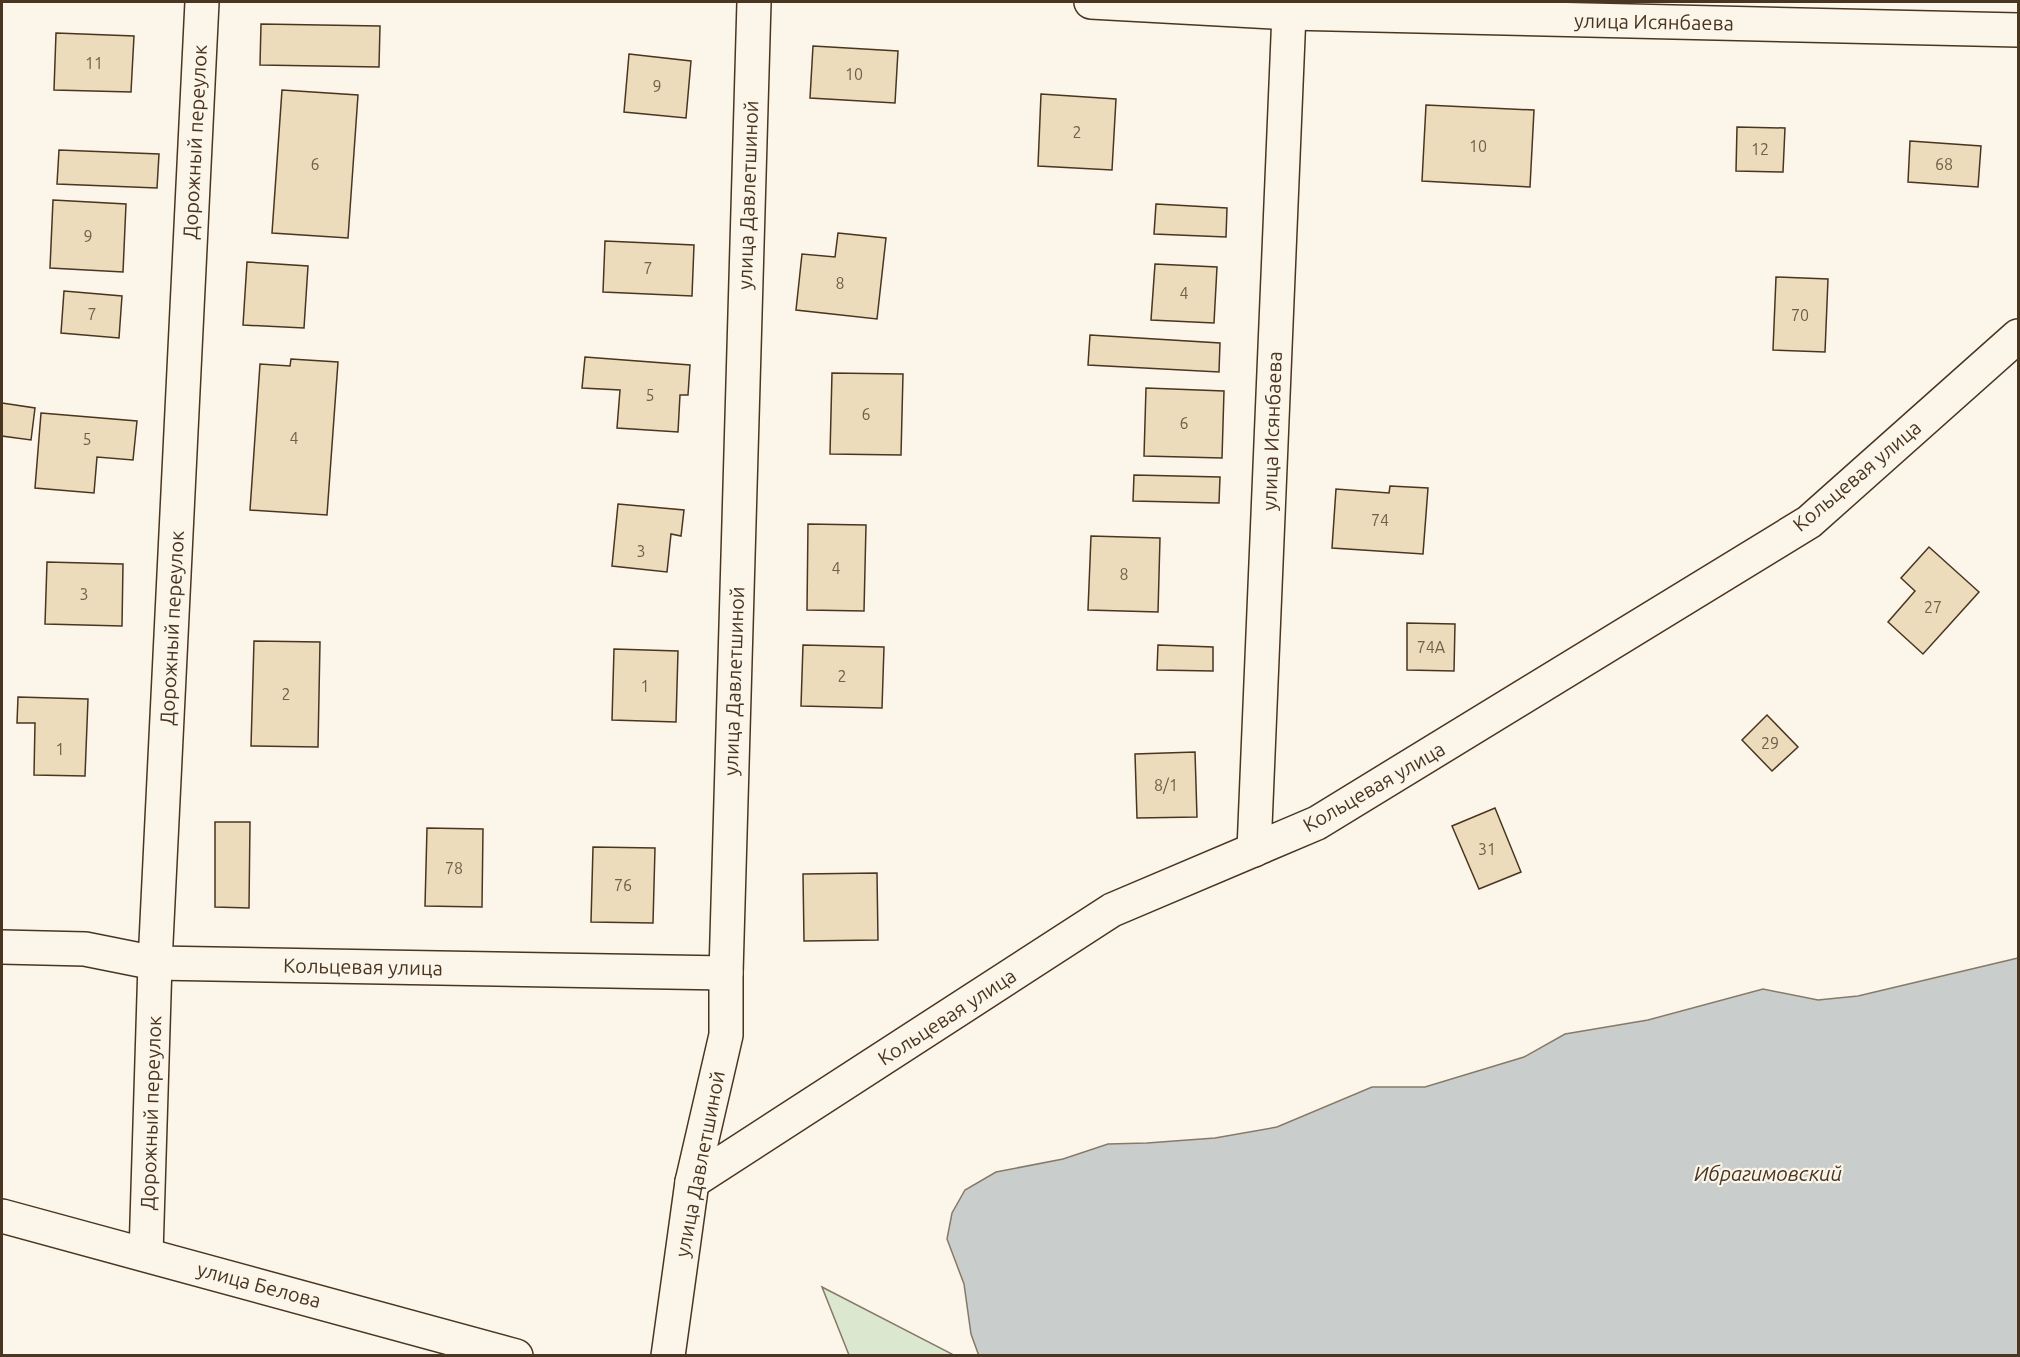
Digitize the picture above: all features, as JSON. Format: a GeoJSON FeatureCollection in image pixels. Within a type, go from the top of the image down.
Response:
{"type":"FeatureCollection","features":[{"type":"Feature","properties":{"kind":"street","name":"Дорожный переулок"},"geometry":{"type":"LineString","coordinates":[[146,1254],[156,963],[202,2]]}},
{"type":"Feature","properties":{"kind":"street","name":"улица Давлетшиной"},"geometry":{"type":"LineString","coordinates":[[668,1356],[692,1182],[726,1035],[754,2]]}},
{"type":"Feature","properties":{"kind":"street","name":"улица Исянбаева"},"geometry":{"type":"LineString","coordinates":[[1091,2],[1289,13],[2019,30]]}},
{"type":"Feature","properties":{"kind":"street","name":"улица Исянбаева"},"geometry":{"type":"LineString","coordinates":[[1254,850],[1289,13]]}},
{"type":"Feature","properties":{"kind":"street","name":"Кольцевая улица"},"geometry":{"type":"LineString","coordinates":[[692,1182],[1112,910],[1317,823],[1809,522],[2019,336]]}},
{"type":"Feature","properties":{"kind":"street","name":"Кольцевая улица"},"geometry":{"type":"LineString","coordinates":[[2,948],[86,949],[156,963],[726,973]]}},
{"type":"Feature","properties":{"kind":"street","name":"улица Белова"},"geometry":{"type":"LineString","coordinates":[[2,1216],[516,1356]]}},
{"type":"Feature","properties":{"kind":"green space"},"geometry":{"type":"Polygon","coordinates":[[[822,1287],[952,1354],[953,1355],[849,1355],[822,1287]]]}},
{"type":"Feature","properties":{"kind":"water","name":"Ибрагимовский"},"geometry":{"type":"Polygon","coordinates":[[[2018,958],[2018,1355],[979,1356],[971,1334],[964,1284],[947,1239],[952,1213],[965,1190],[996,1172],[1063,1159],[1108,1144],[1215,1138],[1277,1127],[1372,1087],[1425,1087],[1524,1057],[1565,1034],[1648,1020],[1763,989],[1818,1000],[1858,996],[2018,958]]]}},
{"type":"Feature","properties":{"kind":"building"},"geometry":{"type":"Polygon","coordinates":[[[261,24],[380,26],[379,67],[260,65],[261,24]]]}},
{"type":"Feature","properties":{"kind":"building"},"geometry":{"type":"Polygon","coordinates":[[[56,33],[134,36],[131,92],[54,90],[56,33]]]}},
{"type":"Feature","properties":{"kind":"building"},"geometry":{"type":"Polygon","coordinates":[[[813,46],[898,51],[895,103],[810,98],[813,46]]]}},
{"type":"Feature","properties":{"kind":"building"},"geometry":{"type":"Polygon","coordinates":[[[629,54],[691,61],[686,118],[624,112],[629,54]]]}},
{"type":"Feature","properties":{"kind":"building"},"geometry":{"type":"Polygon","coordinates":[[[282,90],[358,95],[348,238],[272,233],[282,90]]]}},
{"type":"Feature","properties":{"kind":"building"},"geometry":{"type":"Polygon","coordinates":[[[1041,94],[1116,99],[1112,170],[1038,166],[1041,94]]]}},
{"type":"Feature","properties":{"kind":"building"},"geometry":{"type":"Polygon","coordinates":[[[1426,105],[1534,110],[1530,187],[1422,181],[1426,105]]]}},
{"type":"Feature","properties":{"kind":"building"},"geometry":{"type":"Polygon","coordinates":[[[1737,127],[1785,128],[1783,172],[1736,171],[1737,127]]]}},
{"type":"Feature","properties":{"kind":"building"},"geometry":{"type":"Polygon","coordinates":[[[1910,141],[1981,146],[1978,187],[1908,182],[1910,141]]]}},
{"type":"Feature","properties":{"kind":"building"},"geometry":{"type":"Polygon","coordinates":[[[59,150],[159,154],[157,188],[57,184],[59,150]]]}},
{"type":"Feature","properties":{"kind":"building"},"geometry":{"type":"Polygon","coordinates":[[[53,200],[126,204],[123,272],[50,268],[53,200]]]}},
{"type":"Feature","properties":{"kind":"building"},"geometry":{"type":"Polygon","coordinates":[[[1156,204],[1227,208],[1226,237],[1154,234],[1156,204]]]}},
{"type":"Feature","properties":{"kind":"building"},"geometry":{"type":"Polygon","coordinates":[[[838,233],[886,238],[877,319],[796,310],[802,254],[835,257],[838,233]]]}},
{"type":"Feature","properties":{"kind":"building"},"geometry":{"type":"Polygon","coordinates":[[[605,241],[694,245],[692,296],[603,292],[605,241]]]}},
{"type":"Feature","properties":{"kind":"building"},"geometry":{"type":"Polygon","coordinates":[[[247,262],[308,266],[304,328],[243,325],[247,262]]]}},
{"type":"Feature","properties":{"kind":"building"},"geometry":{"type":"Polygon","coordinates":[[[1155,264],[1217,267],[1214,323],[1151,320],[1155,264]]]}},
{"type":"Feature","properties":{"kind":"building"},"geometry":{"type":"Polygon","coordinates":[[[1776,277],[1828,279],[1825,352],[1773,350],[1776,277]]]}},
{"type":"Feature","properties":{"kind":"building"},"geometry":{"type":"Polygon","coordinates":[[[64,291],[122,296],[119,338],[61,333],[64,291]]]}},
{"type":"Feature","properties":{"kind":"building"},"geometry":{"type":"Polygon","coordinates":[[[1090,335],[1220,343],[1219,372],[1088,365],[1090,335]]]}},
{"type":"Feature","properties":{"kind":"building"},"geometry":{"type":"Polygon","coordinates":[[[585,357],[690,365],[688,395],[680,395],[678,432],[617,428],[620,390],[582,388],[585,357]]]}},
{"type":"Feature","properties":{"kind":"building"},"geometry":{"type":"Polygon","coordinates":[[[291,359],[338,362],[327,515],[250,510],[260,364],[290,366],[291,359]]]}},
{"type":"Feature","properties":{"kind":"building"},"geometry":{"type":"Polygon","coordinates":[[[832,373],[903,374],[901,455],[830,454],[832,373]]]}},
{"type":"Feature","properties":{"kind":"building"},"geometry":{"type":"Polygon","coordinates":[[[1146,388],[1224,391],[1222,458],[1144,456],[1146,388]]]}},
{"type":"Feature","properties":{"kind":"building"},"geometry":{"type":"Polygon","coordinates":[[[2,403],[35,408],[31,440],[2,436],[2,403]]]}},
{"type":"Feature","properties":{"kind":"building"},"geometry":{"type":"Polygon","coordinates":[[[41,413],[137,421],[133,460],[97,457],[94,493],[35,488],[41,413]]]}},
{"type":"Feature","properties":{"kind":"building"},"geometry":{"type":"Polygon","coordinates":[[[1134,475],[1220,477],[1219,503],[1133,501],[1134,475]]]}},
{"type":"Feature","properties":{"kind":"building"},"geometry":{"type":"Polygon","coordinates":[[[1390,486],[1428,488],[1423,554],[1332,548],[1336,489],[1389,493],[1390,486]]]}},
{"type":"Feature","properties":{"kind":"building"},"geometry":{"type":"Polygon","coordinates":[[[618,504],[684,510],[681,536],[671,534],[667,572],[612,566],[618,504]]]}},
{"type":"Feature","properties":{"kind":"building"},"geometry":{"type":"Polygon","coordinates":[[[808,524],[866,525],[864,611],[807,610],[808,524]]]}},
{"type":"Feature","properties":{"kind":"building"},"geometry":{"type":"Polygon","coordinates":[[[1091,536],[1160,538],[1158,612],[1088,610],[1091,536]]]}},
{"type":"Feature","properties":{"kind":"building"},"geometry":{"type":"Polygon","coordinates":[[[1929,547],[1979,592],[1923,654],[1888,622],[1915,591],[1901,578],[1929,547]]]}},
{"type":"Feature","properties":{"kind":"building"},"geometry":{"type":"Polygon","coordinates":[[[47,562],[123,564],[122,626],[45,624],[47,562]]]}},
{"type":"Feature","properties":{"kind":"building"},"geometry":{"type":"Polygon","coordinates":[[[1407,623],[1455,624],[1454,671],[1407,670],[1407,623]]]}},
{"type":"Feature","properties":{"kind":"building"},"geometry":{"type":"Polygon","coordinates":[[[254,641],[320,642],[318,747],[251,746],[254,641]]]}},
{"type":"Feature","properties":{"kind":"building"},"geometry":{"type":"Polygon","coordinates":[[[803,645],[884,647],[882,708],[801,706],[803,645]]]}},
{"type":"Feature","properties":{"kind":"building"},"geometry":{"type":"Polygon","coordinates":[[[1158,645],[1213,647],[1213,671],[1157,670],[1158,645]]]}},
{"type":"Feature","properties":{"kind":"building"},"geometry":{"type":"Polygon","coordinates":[[[614,649],[678,651],[676,722],[612,720],[614,649]]]}},
{"type":"Feature","properties":{"kind":"building"},"geometry":{"type":"Polygon","coordinates":[[[18,697],[88,699],[85,776],[34,775],[35,723],[17,723],[18,697]]]}},
{"type":"Feature","properties":{"kind":"building"},"geometry":{"type":"Polygon","coordinates":[[[1767,715],[1798,747],[1772,771],[1742,740],[1767,715]]]}},
{"type":"Feature","properties":{"kind":"building"},"geometry":{"type":"Polygon","coordinates":[[[1195,752],[1197,817],[1137,818],[1135,754],[1195,752]]]}},
{"type":"Feature","properties":{"kind":"building"},"geometry":{"type":"Polygon","coordinates":[[[1495,808],[1521,872],[1479,889],[1452,826],[1495,808]]]}},
{"type":"Feature","properties":{"kind":"building"},"geometry":{"type":"Polygon","coordinates":[[[215,822],[250,822],[249,908],[215,907],[215,822]]]}},
{"type":"Feature","properties":{"kind":"building"},"geometry":{"type":"Polygon","coordinates":[[[427,828],[483,829],[482,907],[425,906],[427,828]]]}},
{"type":"Feature","properties":{"kind":"building"},"geometry":{"type":"Polygon","coordinates":[[[593,847],[655,848],[653,923],[591,922],[593,847]]]}},
{"type":"Feature","properties":{"kind":"building"},"geometry":{"type":"Polygon","coordinates":[[[877,873],[878,940],[804,941],[803,874],[877,873]]]}}]}
